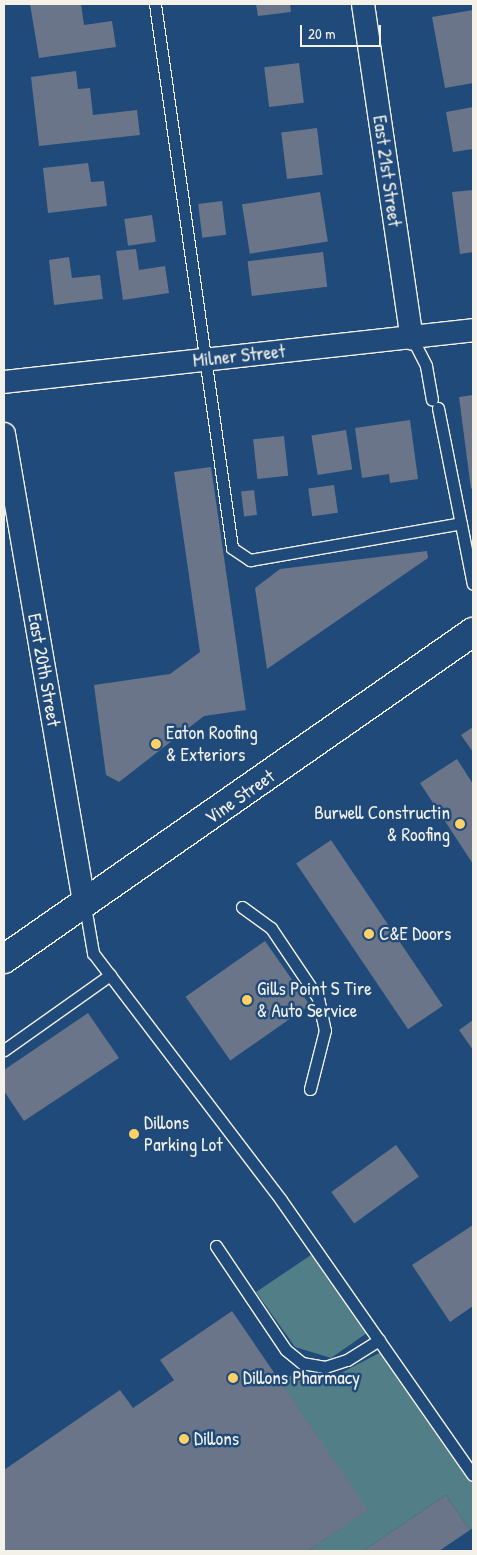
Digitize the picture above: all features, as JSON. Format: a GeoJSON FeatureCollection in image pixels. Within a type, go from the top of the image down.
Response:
{"type":"FeatureCollection","features":[{"type":"Feature","properties":{"kind":"main road","name":"Vine Street"},"geometry":{"type":"LineString","coordinates":[[4,959],[85,906],[473,632]]}},
{"type":"Feature","properties":{"kind":"street","name":"East 21st Street"},"geometry":{"type":"LineString","coordinates":[[363,4],[412,338]]}},
{"type":"Feature","properties":{"kind":"street","name":"Milner Street"},"geometry":{"type":"LineString","coordinates":[[4,382],[473,330]]}},
{"type":"Feature","properties":{"kind":"street","name":"East 20th Street"},"geometry":{"type":"LineString","coordinates":[[4,434],[85,906]]}},
{"type":"Feature","properties":{"kind":"lane"},"geometry":{"type":"LineString","coordinates":[[155,4],[232,548],[250,560],[461,523]]}},
{"type":"Feature","properties":{"kind":"lane"},"geometry":{"type":"LineString","coordinates":[[412,338],[426,366],[473,584]]}},
{"type":"Feature","properties":{"kind":"lane"},"geometry":{"type":"LineString","coordinates":[[85,906],[93,953],[281,1200],[473,1476]]}},
{"type":"Feature","properties":{"kind":"lane"},"geometry":{"type":"LineString","coordinates":[[242,907],[271,928],[318,998],[325,1030],[310,1089]]}},
{"type":"Feature","properties":{"kind":"lane"},"geometry":{"type":"LineString","coordinates":[[4,1050],[110,975]]}},
{"type":"Feature","properties":{"kind":"lane"},"geometry":{"type":"LineString","coordinates":[[216,1246],[286,1350],[302,1363],[325,1367],[347,1360],[378,1340]]}},
{"type":"Feature","properties":{"kind":"green space"},"geometry":{"type":"Polygon","coordinates":[[[311,1255],[367,1333],[331,1358],[295,1347],[256,1292],[311,1255]]]}},
{"type":"Feature","properties":{"kind":"green space"},"geometry":{"type":"Polygon","coordinates":[[[385,1350],[473,1475],[473,1528],[470,1530],[446,1495],[363,1551],[308,1551],[367,1510],[276,1376],[335,1376],[385,1350]]]}},
{"type":"Feature","properties":{"kind":"building"},"geometry":{"type":"Polygon","coordinates":[[[30,4],[81,4],[84,25],[112,21],[116,47],[39,58],[30,4]]]}},
{"type":"Feature","properties":{"kind":"building"},"geometry":{"type":"Polygon","coordinates":[[[256,4],[290,4],[291,12],[258,16],[256,4]]]}},
{"type":"Feature","properties":{"kind":"building"},"geometry":{"type":"Polygon","coordinates":[[[473,10],[473,83],[445,88],[432,17],[473,10]]]}},
{"type":"Feature","properties":{"kind":"building"},"geometry":{"type":"Polygon","coordinates":[[[299,63],[304,103],[269,107],[264,67],[299,63]]]}},
{"type":"Feature","properties":{"kind":"building"},"geometry":{"type":"Polygon","coordinates":[[[76,71],[78,89],[90,88],[93,115],[137,110],[140,135],[39,146],[31,77],[76,71]]]}},
{"type":"Feature","properties":{"kind":"building"},"geometry":{"type":"Polygon","coordinates":[[[473,107],[473,149],[453,152],[446,112],[473,107]]]}},
{"type":"Feature","properties":{"kind":"building"},"geometry":{"type":"Polygon","coordinates":[[[317,128],[323,175],[287,179],[281,132],[317,128]]]}},
{"type":"Feature","properties":{"kind":"building"},"geometry":{"type":"Polygon","coordinates":[[[88,163],[91,182],[104,181],[107,206],[48,213],[43,168],[88,163]]]}},
{"type":"Feature","properties":{"kind":"building"},"geometry":{"type":"Polygon","coordinates":[[[473,190],[473,252],[460,254],[452,192],[473,190]]]}},
{"type":"Feature","properties":{"kind":"building"},"geometry":{"type":"Polygon","coordinates":[[[320,192],[328,241],[250,254],[242,204],[320,192]]]}},
{"type":"Feature","properties":{"kind":"building"},"geometry":{"type":"Polygon","coordinates":[[[222,201],[226,235],[202,238],[198,204],[222,201]]]}},
{"type":"Feature","properties":{"kind":"building"},"geometry":{"type":"Polygon","coordinates":[[[152,215],[156,242],[128,246],[124,219],[152,215]]]}},
{"type":"Feature","properties":{"kind":"building"},"geometry":{"type":"Polygon","coordinates":[[[136,249],[139,270],[165,266],[169,293],[123,300],[116,251],[136,249]]]}},
{"type":"Feature","properties":{"kind":"building"},"geometry":{"type":"Polygon","coordinates":[[[323,252],[327,287],[252,296],[248,261],[323,252]]]}},
{"type":"Feature","properties":{"kind":"building"},"geometry":{"type":"Polygon","coordinates":[[[69,257],[72,278],[100,275],[103,299],[54,305],[49,260],[69,257]]]}},
{"type":"Feature","properties":{"kind":"building"},"geometry":{"type":"Polygon","coordinates":[[[473,395],[473,488],[471,489],[459,397],[473,395]]]}},
{"type":"Feature","properties":{"kind":"building"},"geometry":{"type":"Polygon","coordinates":[[[410,420],[418,479],[390,483],[389,474],[362,478],[355,428],[410,420]]]}},
{"type":"Feature","properties":{"kind":"building"},"geometry":{"type":"Polygon","coordinates":[[[346,430],[352,470],[318,475],[311,435],[346,430]]]}},
{"type":"Feature","properties":{"kind":"building"},"geometry":{"type":"Polygon","coordinates":[[[284,436],[288,476],[257,479],[253,439],[284,436]]]}},
{"type":"Feature","properties":{"kind":"building"},"geometry":{"type":"Polygon","coordinates":[[[211,467],[246,710],[204,716],[119,782],[106,775],[94,685],[170,674],[200,652],[174,472],[211,467]]]}},
{"type":"Feature","properties":{"kind":"building"},"geometry":{"type":"Polygon","coordinates":[[[334,485],[338,513],[312,516],[308,489],[334,485]]]}},
{"type":"Feature","properties":{"kind":"building"},"geometry":{"type":"Polygon","coordinates":[[[254,490],[257,515],[244,516],[241,492],[254,490]]]}},
{"type":"Feature","properties":{"kind":"building"},"geometry":{"type":"Polygon","coordinates":[[[427,551],[428,558],[267,669],[255,588],[280,569],[427,551]]]}},
{"type":"Feature","properties":{"kind":"building"},"geometry":{"type":"Polygon","coordinates":[[[473,727],[473,752],[461,735],[473,727]]]}},
{"type":"Feature","properties":{"kind":"building","name":"Burwell Constructin & Roofing"},"geometry":{"type":"Polygon","coordinates":[[[457,759],[473,784],[473,864],[420,783],[457,759]]]}},
{"type":"Feature","properties":{"kind":"building","name":"C&E Doors"},"geometry":{"type":"Polygon","coordinates":[[[331,840],[443,1006],[408,1029],[296,863],[331,840]]]}},
{"type":"Feature","properties":{"kind":"building","name":"Gills Point S Tire & Auto Service"},"geometry":{"type":"Polygon","coordinates":[[[265,941],[310,1005],[230,1061],[186,997],[265,941]]]}},
{"type":"Feature","properties":{"kind":"building"},"geometry":{"type":"Polygon","coordinates":[[[88,1013],[119,1058],[24,1121],[4,1091],[4,1070],[88,1013]]]}},
{"type":"Feature","properties":{"kind":"building"},"geometry":{"type":"Polygon","coordinates":[[[473,1020],[473,1050],[459,1030],[473,1020]]]}},
{"type":"Feature","properties":{"kind":"building"},"geometry":{"type":"Polygon","coordinates":[[[396,1145],[419,1177],[354,1224],[331,1192],[396,1145]]]}},
{"type":"Feature","properties":{"kind":"building"},"geometry":{"type":"Polygon","coordinates":[[[473,1225],[473,1306],[450,1322],[412,1265],[473,1225]]]}},
{"type":"Feature","properties":{"kind":"building","name":"Dillons"},"geometry":{"type":"Polygon","coordinates":[[[232,1311],[368,1510],[308,1551],[4,1551],[4,1470],[120,1390],[133,1408],[174,1380],[160,1360],[232,1311]]]}},
{"type":"Feature","properties":{"kind":"building"},"geometry":{"type":"Polygon","coordinates":[[[446,1495],[470,1530],[439,1551],[363,1551],[446,1495]]]}},
{"type":"Feature","properties":{"kind":"place","name":"Eaton Roofing & Exteriors"},"geometry":{"type":"Point","coordinates":[156,744]}},
{"type":"Feature","properties":{"kind":"place","name":"Burwell Constructin & Roofing"},"geometry":{"type":"Point","coordinates":[460,824]}},
{"type":"Feature","properties":{"kind":"place","name":"C&E Doors"},"geometry":{"type":"Point","coordinates":[369,934]}},
{"type":"Feature","properties":{"kind":"place","name":"Gills Point S Tire & Auto Service"},"geometry":{"type":"Point","coordinates":[247,1000]}},
{"type":"Feature","properties":{"kind":"place","name":"Dillons Parking Lot"},"geometry":{"type":"Point","coordinates":[134,1134]}},
{"type":"Feature","properties":{"kind":"place","name":"Dillons Pharmacy"},"geometry":{"type":"Point","coordinates":[233,1378]}},
{"type":"Feature","properties":{"kind":"place","name":"Dillons"},"geometry":{"type":"Point","coordinates":[184,1439]}}]}
